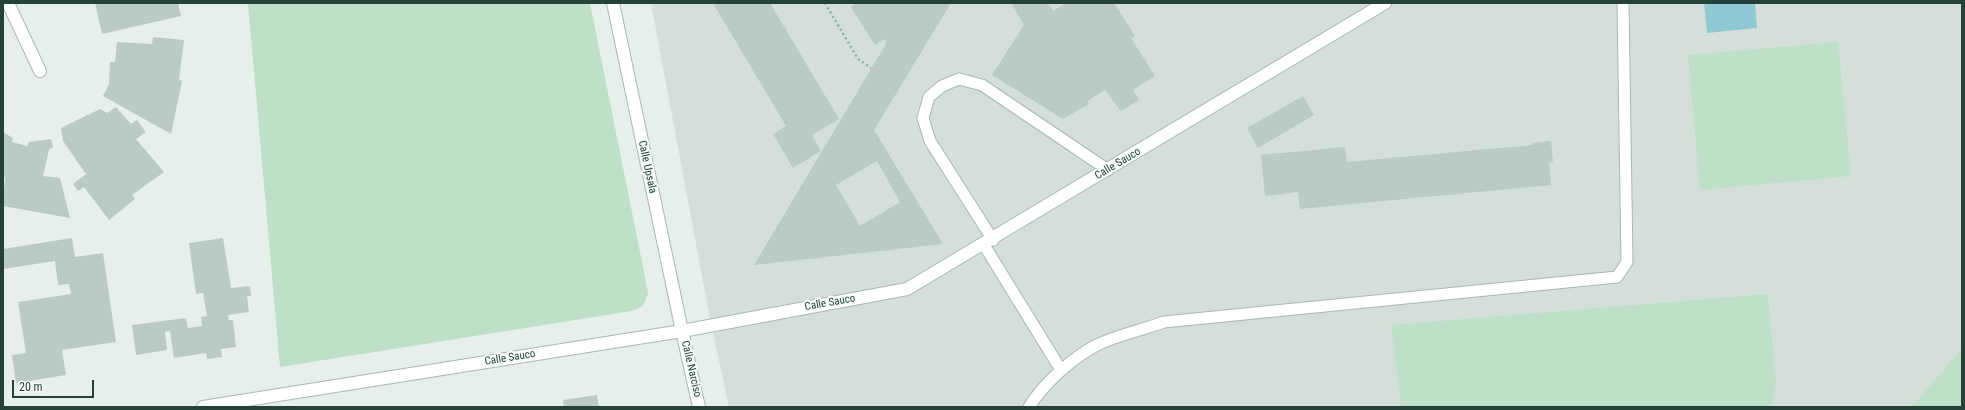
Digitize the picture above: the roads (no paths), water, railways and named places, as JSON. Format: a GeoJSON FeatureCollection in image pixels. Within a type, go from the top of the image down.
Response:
{"type":"FeatureCollection","features":[{"type":"Feature","properties":{"kind":"street"},"geometry":{"type":"LineString","coordinates":[[8,3],[40,71]]}},
{"type":"Feature","properties":{"kind":"street","name":"Calle Upsala"},"geometry":{"type":"LineString","coordinates":[[613,3],[682,331]]}},
{"type":"Feature","properties":{"kind":"street","name":"Calle Sauco"},"geometry":{"type":"LineString","coordinates":[[203,407],[272,402],[682,331],[907,289],[988,242],[1384,3]]}},
{"type":"Feature","properties":{"kind":"street","name":"Calle Narciso"},"geometry":{"type":"LineString","coordinates":[[682,331],[700,407]]}},
{"type":"Feature","properties":{"kind":"lane"},"geometry":{"type":"LineString","coordinates":[[1029,407],[1038,393],[1061,370],[1097,345],[1164,322],[1617,277],[1627,262],[1623,3]]}},
{"type":"Feature","properties":{"kind":"lane"},"geometry":{"type":"LineString","coordinates":[[1061,370],[930,141],[923,118],[929,97],[942,86],[959,80],[982,85],[1108,170]]}},
{"type":"Feature","properties":{"kind":"water"},"geometry":{"type":"Polygon","coordinates":[[[1704,3],[1755,3],[1757,28],[1707,33],[1704,3]]]}}]}
